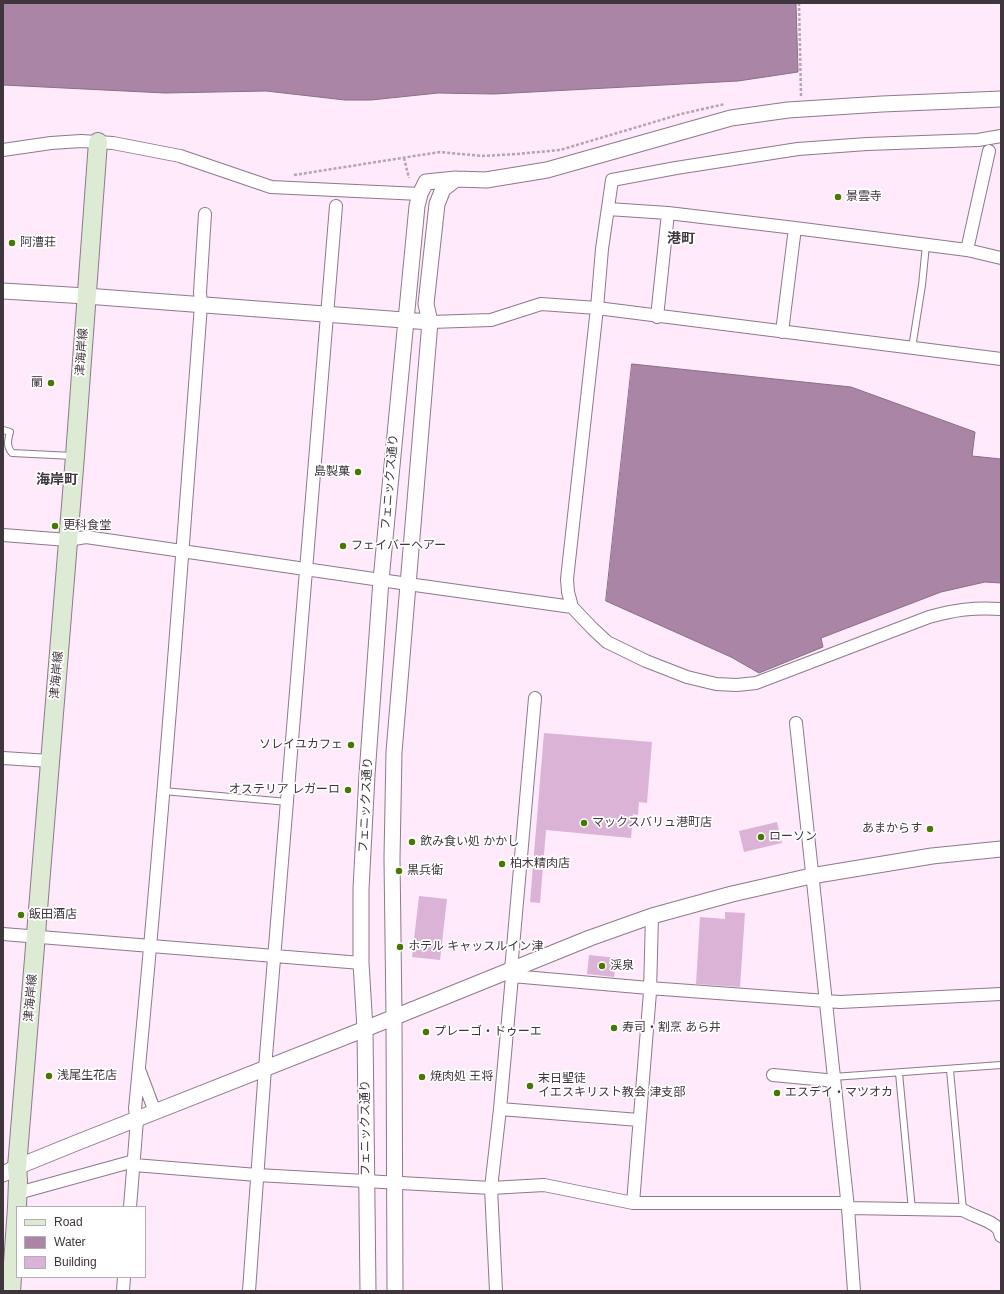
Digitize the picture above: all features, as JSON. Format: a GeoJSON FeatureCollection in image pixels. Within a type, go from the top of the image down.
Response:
{"type":"FeatureCollection","features":[{"type":"Feature","properties":{"kind":"main road","name":"津海岸線"},"geometry":{"type":"LineString","coordinates":[[17,1203],[10,1170],[36,936],[75,456],[98,142]]}},
{"type":"Feature","properties":{"kind":"main road","name":"津海岸線"},"geometry":{"type":"LineString","coordinates":[[11,1291],[16,1218]]}},
{"type":"Feature","properties":{"kind":"street"},"geometry":{"type":"LineString","coordinates":[[3,150],[51,143],[82,141],[113,143],[180,156],[271,187],[420,194],[426,182],[456,179],[486,180],[547,170],[731,118],[788,110],[1001,99]]}},
{"type":"Feature","properties":{"kind":"street"},"geometry":{"type":"LineString","coordinates":[[1001,136],[978,140],[867,144],[798,149],[676,168],[612,180],[602,249],[597,308],[567,579],[568,592],[572,607],[592,629],[608,642],[646,661],[687,678],[716,684],[736,685],[756,682],[940,614],[966,608],[1001,610]]}},
{"type":"Feature","properties":{"kind":"street"},"geometry":{"type":"LineString","coordinates":[[967,250],[989,151]]}},
{"type":"Feature","properties":{"kind":"street"},"geometry":{"type":"LineString","coordinates":[[395,1291],[392,858],[394,752],[430,322],[426,304],[437,204],[443,189],[456,179]]}},
{"type":"Feature","properties":{"kind":"street","name":"フェニックス通り"},"geometry":{"type":"LineString","coordinates":[[368,1291],[365,1029],[361,963],[361,888],[380,580],[417,206],[420,194]]}},
{"type":"Feature","properties":{"kind":"street"},"geometry":{"type":"LineString","coordinates":[[249,1291],[265,1068],[336,206]]}},
{"type":"Feature","properties":{"kind":"street"},"geometry":{"type":"LineString","coordinates":[[608,208],[668,213],[795,228],[967,250],[1001,258]]}},
{"type":"Feature","properties":{"kind":"street"},"geometry":{"type":"LineString","coordinates":[[657,317],[668,213]]}},
{"type":"Feature","properties":{"kind":"street"},"geometry":{"type":"LineString","coordinates":[[130,1206],[134,1163],[136,1120],[135,1108],[183,552],[201,305],[200,292],[205,214]]}},
{"type":"Feature","properties":{"kind":"street"},"geometry":{"type":"LineString","coordinates":[[782,332],[795,228]]}},
{"type":"Feature","properties":{"kind":"street"},"geometry":{"type":"LineString","coordinates":[[3,291],[430,322],[491,320],[540,304],[597,308],[657,317],[1001,360]]}},
{"type":"Feature","properties":{"kind":"street"},"geometry":{"type":"LineString","coordinates":[[3,535],[68,540],[86,537],[572,607]]}},
{"type":"Feature","properties":{"kind":"street"},"geometry":{"type":"LineString","coordinates":[[496,1291],[491,1188],[500,1108],[535,698]]}},
{"type":"Feature","properties":{"kind":"street"},"geometry":{"type":"LineString","coordinates":[[796,723],[847,1206],[854,1291]]}},
{"type":"Feature","properties":{"kind":"street"},"geometry":{"type":"LineString","coordinates":[[3,758],[50,761]]}},
{"type":"Feature","properties":{"kind":"street"},"geometry":{"type":"LineString","coordinates":[[10,1170],[394,1017],[511,973],[590,938],[652,916],[732,894],[811,876],[932,856],[1001,849]]}},
{"type":"Feature","properties":{"kind":"street"},"geometry":{"type":"LineString","coordinates":[[633,1203],[649,999],[652,916]]}},
{"type":"Feature","properties":{"kind":"street"},"geometry":{"type":"LineString","coordinates":[[3,934],[361,963]]}},
{"type":"Feature","properties":{"kind":"street"},"geometry":{"type":"LineString","coordinates":[[511,973],[649,988],[840,1002],[1001,994]]}},
{"type":"Feature","properties":{"kind":"street"},"geometry":{"type":"LineString","coordinates":[[139,1069],[155,1112]]}},
{"type":"Feature","properties":{"kind":"street"},"geometry":{"type":"LineString","coordinates":[[773,1075],[834,1080]]}},
{"type":"Feature","properties":{"kind":"street"},"geometry":{"type":"LineString","coordinates":[[500,1108],[639,1120]]}},
{"type":"Feature","properties":{"kind":"street"},"geometry":{"type":"LineString","coordinates":[[17,1203],[134,1163],[257,1175],[491,1188],[544,1185],[633,1203],[847,1206],[912,1210],[963,1210],[971,1215],[986,1220],[999,1230],[1001,1236]]}},
{"type":"Feature","properties":{"kind":"street"},"geometry":{"type":"LineString","coordinates":[[123,1291],[124,1278]]}},
{"type":"Feature","properties":{"kind":"lane"},"geometry":{"type":"LineString","coordinates":[[912,348],[922,285],[926,245]]}},
{"type":"Feature","properties":{"kind":"lane"},"geometry":{"type":"LineString","coordinates":[[3,430],[10,432],[7,444],[9,450],[12,452],[75,456]]}},
{"type":"Feature","properties":{"kind":"lane"},"geometry":{"type":"LineString","coordinates":[[163,791],[288,802]]}},
{"type":"Feature","properties":{"kind":"lane"},"geometry":{"type":"LineString","coordinates":[[834,1080],[898,1073],[1001,1066]]}},
{"type":"Feature","properties":{"kind":"lane"},"geometry":{"type":"LineString","coordinates":[[950,1070],[963,1210]]}},
{"type":"Feature","properties":{"kind":"lane"},"geometry":{"type":"LineString","coordinates":[[898,1073],[912,1210]]}},
{"type":"Feature","properties":{"kind":"path"},"geometry":{"type":"LineString","coordinates":[[799,3],[801,97]]}},
{"type":"Feature","properties":{"kind":"path"},"geometry":{"type":"LineString","coordinates":[[289,176],[440,152],[482,156],[560,150],[680,114],[728,104]]}},
{"type":"Feature","properties":{"kind":"path"},"geometry":{"type":"LineString","coordinates":[[404,158],[409,178]]}},
{"type":"Feature","properties":{"kind":"water"},"geometry":{"type":"Polygon","coordinates":[[[3,3],[796,3],[798,72],[738,81],[494,94],[438,93],[371,100],[345,100],[266,91],[165,93],[3,85],[3,3]]]}},
{"type":"Feature","properties":{"kind":"water"},"geometry":{"type":"Polygon","coordinates":[[[632,364],[851,387],[975,432],[972,456],[1001,459],[1001,583],[985,582],[941,592],[821,638],[823,647],[759,673],[731,657],[606,601],[632,364]]]}},
{"type":"Feature","properties":{"kind":"building","name":"マックスバリュ港町店"},"geometry":{"type":"Polygon","coordinates":[[[544,733],[652,742],[647,803],[639,802],[638,815],[633,814],[631,838],[546,830],[540,903],[530,902],[544,733]]]}},
{"type":"Feature","properties":{"kind":"building","name":"ローソン"},"geometry":{"type":"Polygon","coordinates":[[[777,822],[782,843],[744,852],[739,831],[777,822]]]}},
{"type":"Feature","properties":{"kind":"building"},"geometry":{"type":"Polygon","coordinates":[[[419,896],[447,899],[440,960],[412,957],[419,896]]]}},
{"type":"Feature","properties":{"kind":"building"},"geometry":{"type":"Polygon","coordinates":[[[725,912],[745,913],[740,987],[696,984],[700,917],[725,919],[725,912]]]}},
{"type":"Feature","properties":{"kind":"building","name":"渓泉"},"geometry":{"type":"Polygon","coordinates":[[[589,955],[617,958],[614,977],[587,974],[589,955]]]}},
{"type":"Feature","properties":{"kind":"place","name":"景雲寺"},"geometry":{"type":"Point","coordinates":[838,197]}},
{"type":"Feature","properties":{"kind":"place","name":"阿漕荘"},"geometry":{"type":"Point","coordinates":[12,243]}},
{"type":"Feature","properties":{"kind":"place","name":"蘭"},"geometry":{"type":"Point","coordinates":[51,383]}},
{"type":"Feature","properties":{"kind":"place","name":"島製菓"},"geometry":{"type":"Point","coordinates":[358,472]}},
{"type":"Feature","properties":{"kind":"place","name":"更科食堂"},"geometry":{"type":"Point","coordinates":[55,526]}},
{"type":"Feature","properties":{"kind":"place","name":"フェイバーヘアー"},"geometry":{"type":"Point","coordinates":[343,546]}},
{"type":"Feature","properties":{"kind":"place","name":"ソレイユカフェ"},"geometry":{"type":"Point","coordinates":[351,745]}},
{"type":"Feature","properties":{"kind":"place","name":"オステリア レガーロ"},"geometry":{"type":"Point","coordinates":[348,790]}},
{"type":"Feature","properties":{"kind":"place","name":"マックスバリュ港町店"},"geometry":{"type":"Point","coordinates":[584,823]}},
{"type":"Feature","properties":{"kind":"place","name":"あまからす"},"geometry":{"type":"Point","coordinates":[930,829]}},
{"type":"Feature","properties":{"kind":"place","name":"ローソン"},"geometry":{"type":"Point","coordinates":[761,837]}},
{"type":"Feature","properties":{"kind":"place","name":"飲み食い処 かかし"},"geometry":{"type":"Point","coordinates":[412,842]}},
{"type":"Feature","properties":{"kind":"place","name":"柏木精肉店"},"geometry":{"type":"Point","coordinates":[502,864]}},
{"type":"Feature","properties":{"kind":"place","name":"黒兵衛"},"geometry":{"type":"Point","coordinates":[399,871]}},
{"type":"Feature","properties":{"kind":"place","name":"飯田酒店"},"geometry":{"type":"Point","coordinates":[21,915]}},
{"type":"Feature","properties":{"kind":"place","name":"ホテル キャッスルイン津"},"geometry":{"type":"Point","coordinates":[400,947]}},
{"type":"Feature","properties":{"kind":"place","name":"渓泉"},"geometry":{"type":"Point","coordinates":[602,966]}},
{"type":"Feature","properties":{"kind":"place","name":"寿司・割烹 あら井"},"geometry":{"type":"Point","coordinates":[614,1028]}},
{"type":"Feature","properties":{"kind":"place","name":"プレーゴ・ドゥーエ"},"geometry":{"type":"Point","coordinates":[426,1032]}},
{"type":"Feature","properties":{"kind":"place","name":"浅尾生花店"},"geometry":{"type":"Point","coordinates":[49,1076]}},
{"type":"Feature","properties":{"kind":"place","name":"焼肉処 王将"},"geometry":{"type":"Point","coordinates":[422,1077]}},
{"type":"Feature","properties":{"kind":"place","name":"末日聖徒 イエスキリスト教会 津支部"},"geometry":{"type":"Point","coordinates":[530,1086]}},
{"type":"Feature","properties":{"kind":"place","name":"エスデイ・マツオカ"},"geometry":{"type":"Point","coordinates":[777,1093]}},
{"type":"Feature","properties":{"kind":"district","name":"港町"},"geometry":{"type":"Point","coordinates":[681,239]}},
{"type":"Feature","properties":{"kind":"district","name":"海岸町"},"geometry":{"type":"Point","coordinates":[57,480]}}]}
